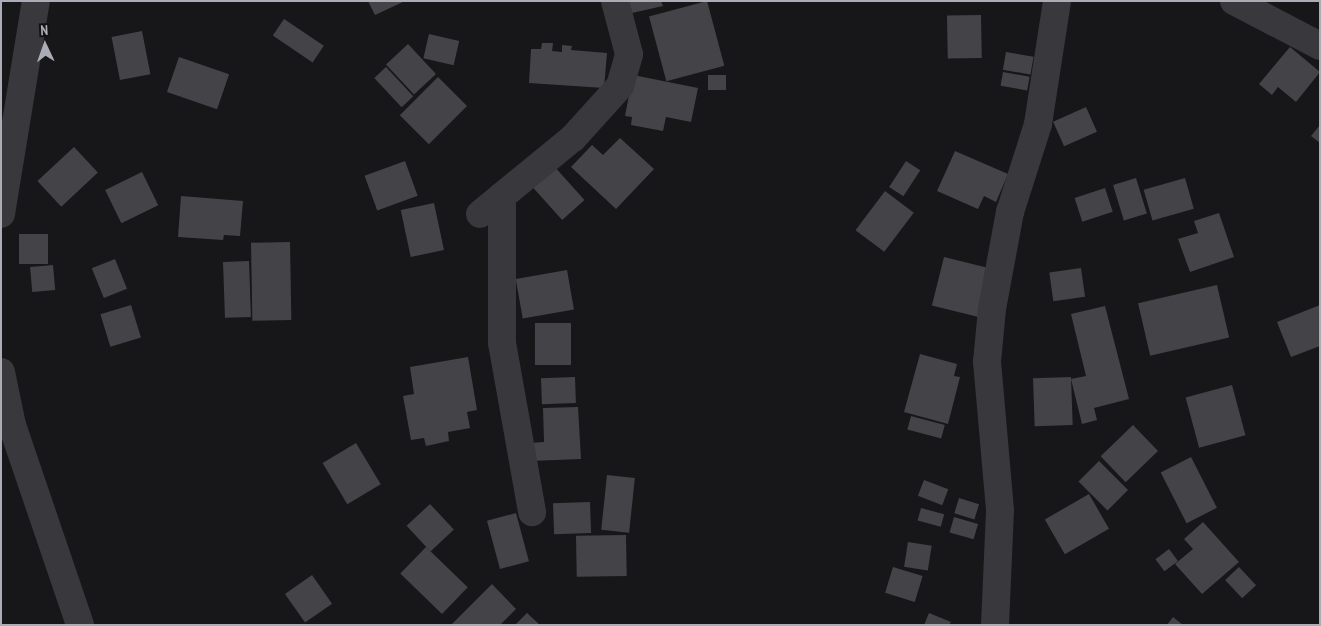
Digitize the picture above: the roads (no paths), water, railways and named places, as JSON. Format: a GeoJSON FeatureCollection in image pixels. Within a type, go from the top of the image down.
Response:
{"type":"FeatureCollection","features":[{"type":"Feature","properties":{"kind":"street"},"geometry":{"type":"LineString","coordinates":[[1,214],[36,1]]}},
{"type":"Feature","properties":{"kind":"street"},"geometry":{"type":"LineString","coordinates":[[480,214],[573,138],[620,86],[628,54],[615,1]]}},
{"type":"Feature","properties":{"kind":"street"},"geometry":{"type":"LineString","coordinates":[[995,625],[1000,510],[987,362],[992,309],[1010,212],[1038,124],[1057,1]]}},
{"type":"Feature","properties":{"kind":"street"},"geometry":{"type":"LineString","coordinates":[[1234,1],[1320,46]]}},
{"type":"Feature","properties":{"kind":"street"},"geometry":{"type":"LineString","coordinates":[[502,196],[502,343],[532,512]]}},
{"type":"Feature","properties":{"kind":"street"},"geometry":{"type":"LineString","coordinates":[[1,372],[12,425],[80,625]]}}]}
